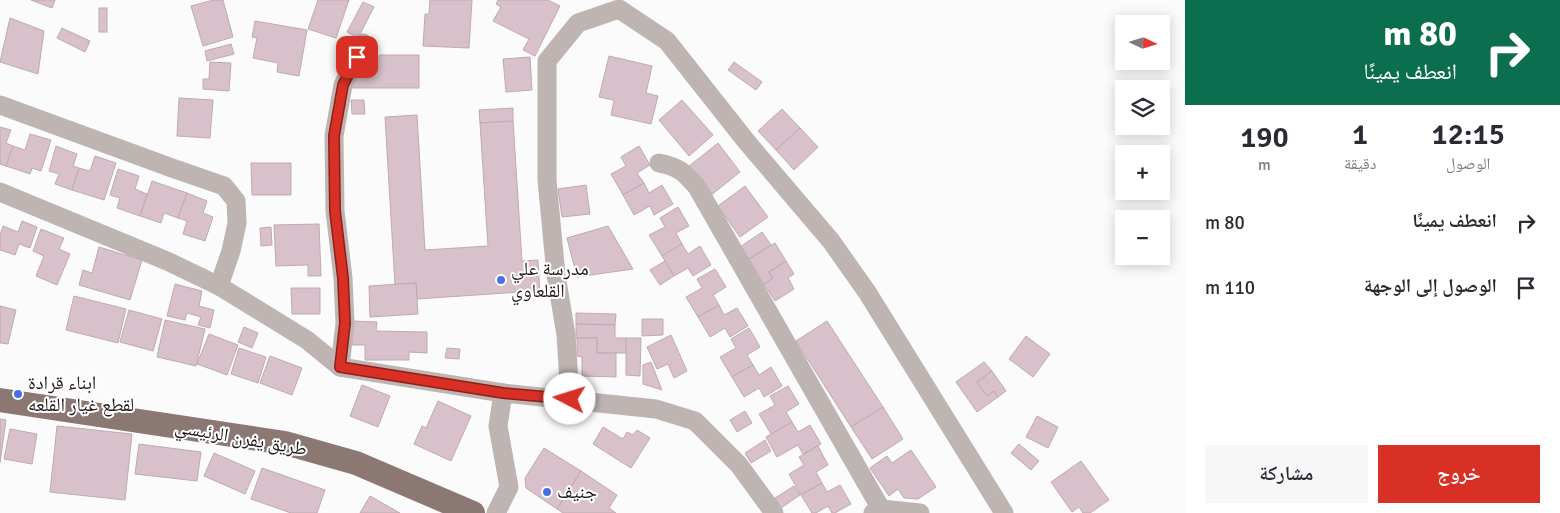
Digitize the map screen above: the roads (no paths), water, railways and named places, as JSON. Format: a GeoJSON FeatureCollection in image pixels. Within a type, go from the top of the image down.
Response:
{"type":"FeatureCollection","features":[{"type":"Feature","properties":{"kind":"main road","name":"طريق يفرن الرئيسي"},"geometry":{"type":"LineString","coordinates":[[0,400],[285,443],[356,462],[473,513]]}},
{"type":"Feature","properties":{"kind":"street"},"geometry":{"type":"LineString","coordinates":[[570,399],[566,335],[556,275],[547,180],[547,61],[578,23],[613,4],[667,41],[746,141],[830,240],[867,292],[1004,513]]}},
{"type":"Feature","properties":{"kind":"street"},"geometry":{"type":"LineString","coordinates":[[340,367],[345,323],[343,278],[335,211],[334,136],[343,85],[364,43]]}},
{"type":"Feature","properties":{"kind":"street"},"geometry":{"type":"LineString","coordinates":[[0,105],[224,186],[236,201],[237,223],[231,251],[218,286]]}},
{"type":"Feature","properties":{"kind":"street"},"geometry":{"type":"LineString","coordinates":[[659,163],[673,166],[684,172],[696,187],[877,511],[920,513]]}},
{"type":"Feature","properties":{"kind":"street"},"geometry":{"type":"LineString","coordinates":[[0,192],[167,261],[218,286],[307,340],[340,367],[503,393],[656,409],[695,421],[739,466],[774,513]]}},
{"type":"Feature","properties":{"kind":"street"},"geometry":{"type":"LineString","coordinates":[[496,513],[509,487],[498,426],[503,393]]}},
{"type":"Feature","properties":{"kind":"place","name":"مدرسة علي القلعاوي"},"geometry":{"type":"Point","coordinates":[501,280]}},
{"type":"Feature","properties":{"kind":"place","name":"ابناء قرادة لقطع غيار القلعه"},"geometry":{"type":"Point","coordinates":[18,394]}},
{"type":"Feature","properties":{"kind":"place","name":"جنيف"},"geometry":{"type":"Point","coordinates":[547,492]}}]}
